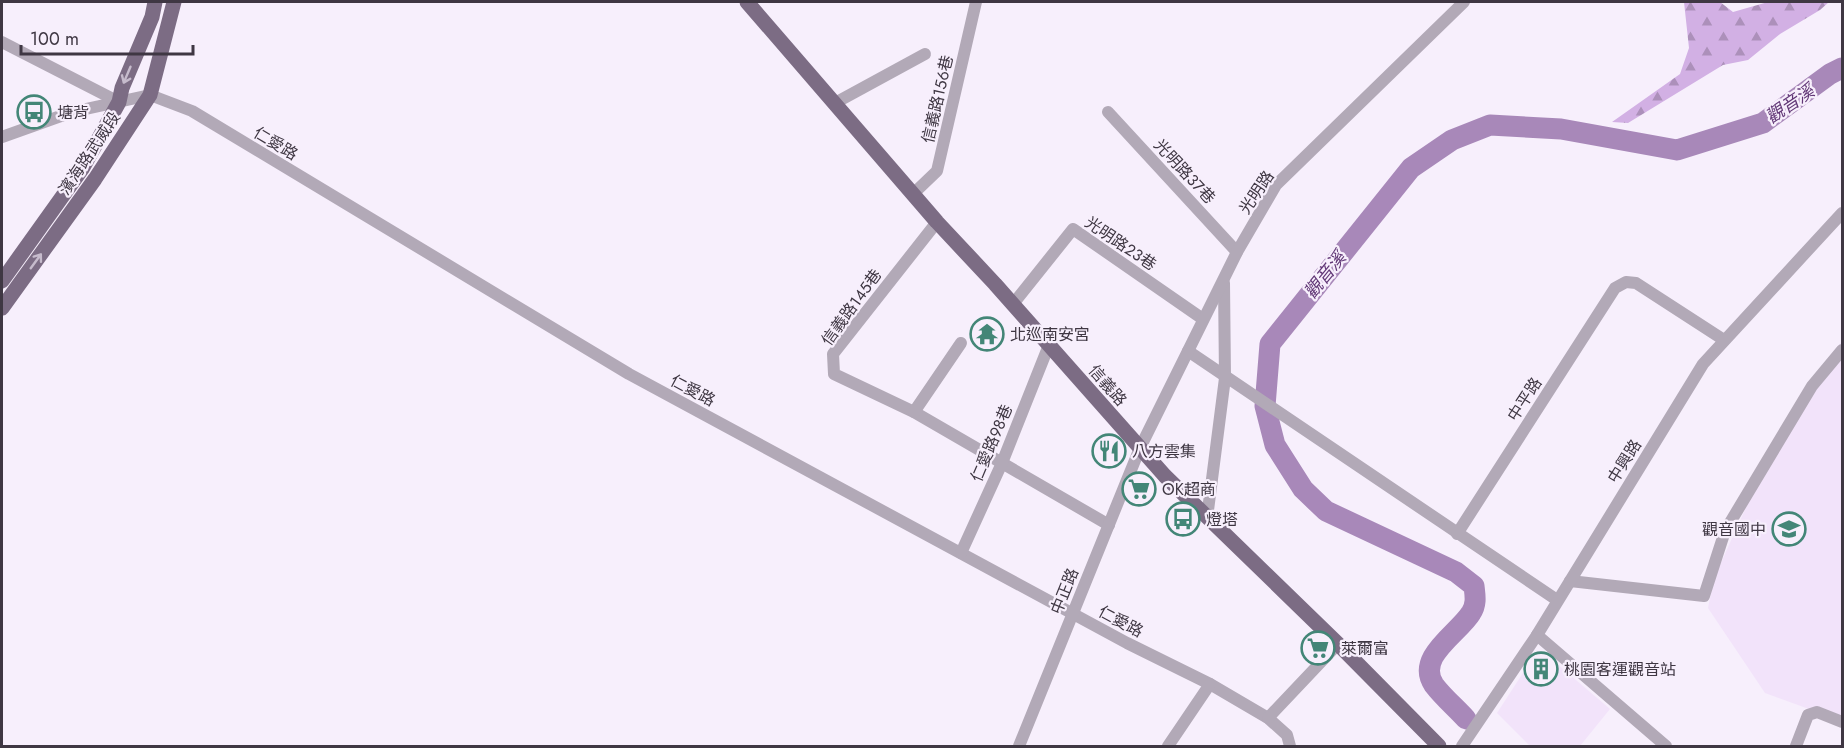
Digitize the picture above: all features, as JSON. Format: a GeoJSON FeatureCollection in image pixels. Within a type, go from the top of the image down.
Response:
{"type":"FeatureCollection","features":[{"type":"Feature","properties":{"kind":"main road","name":"濱海路武威段"},"geometry":{"type":"LineString","coordinates":[[2,281],[82,169],[119,102],[122,88],[152,17],[155,2]]}},
{"type":"Feature","properties":{"kind":"main road","name":"濱海路武威段"},"geometry":{"type":"LineString","coordinates":[[2,308],[95,179],[150,95],[174,2]]}},
{"type":"Feature","properties":{"kind":"main road","name":"信義路"},"geometry":{"type":"LineString","coordinates":[[747,2],[937,222],[1165,476],[1338,644],[1439,747]]}},
{"type":"Feature","properties":{"kind":"street","name":"信義路156巷"},"geometry":{"type":"LineString","coordinates":[[913,194],[937,171],[976,2]]}},
{"type":"Feature","properties":{"kind":"street","name":"光明路"},"geometry":{"type":"LineString","coordinates":[[1140,448],[1238,252],[1276,185],[1464,2]]}},
{"type":"Feature","properties":{"kind":"street"},"geometry":{"type":"LineString","coordinates":[[2,42],[119,102]]}},
{"type":"Feature","properties":{"kind":"street"},"geometry":{"type":"LineString","coordinates":[[836,104],[925,54]]}},
{"type":"Feature","properties":{"kind":"street"},"geometry":{"type":"LineString","coordinates":[[2,137],[72,112],[150,95]]}},
{"type":"Feature","properties":{"kind":"street","name":"仁愛路"},"geometry":{"type":"LineString","coordinates":[[150,95],[192,111],[629,374],[1073,614],[1210,684],[1268,718],[1287,735],[1290,747]]}},
{"type":"Feature","properties":{"kind":"street","name":"光明路37巷"},"geometry":{"type":"LineString","coordinates":[[1108,112],[1238,252]]}},
{"type":"Feature","properties":{"kind":"street","name":"中興路"},"geometry":{"type":"LineString","coordinates":[[1462,747],[1537,635],[1703,364],[1842,213]]}},
{"type":"Feature","properties":{"kind":"street","name":"信義路145巷"},"geometry":{"type":"LineString","coordinates":[[914,412],[834,374],[833,354],[937,222]]}},
{"type":"Feature","properties":{"kind":"street","name":"光明路23巷"},"geometry":{"type":"LineString","coordinates":[[1013,304],[1073,229],[1200,317]]}},
{"type":"Feature","properties":{"kind":"street"},"geometry":{"type":"LineString","coordinates":[[1207,518],[1225,378],[1224,282]]}},
{"type":"Feature","properties":{"kind":"street","name":"中平路"},"geometry":{"type":"LineString","coordinates":[[1457,534],[1615,288],[1626,282],[1636,283],[1724,340]]}},
{"type":"Feature","properties":{"kind":"street"},"geometry":{"type":"LineString","coordinates":[[961,343],[914,412],[1109,525]]}},
{"type":"Feature","properties":{"kind":"street","name":"仁愛路98巷"},"geometry":{"type":"LineString","coordinates":[[961,553],[1002,463],[1049,345]]}},
{"type":"Feature","properties":{"kind":"street"},"geometry":{"type":"LineString","coordinates":[[1570,581],[1704,596],[1725,531],[1812,386],[1842,350]]}},
{"type":"Feature","properties":{"kind":"street"},"geometry":{"type":"LineString","coordinates":[[1188,351],[1557,600]]}},
{"type":"Feature","properties":{"kind":"street","name":"中正路"},"geometry":{"type":"LineString","coordinates":[[1019,747],[1140,448]]}},
{"type":"Feature","properties":{"kind":"street"},"geometry":{"type":"LineString","coordinates":[[1537,635],[1666,747]]}},
{"type":"Feature","properties":{"kind":"street"},"geometry":{"type":"LineString","coordinates":[[1268,718],[1338,644]]}},
{"type":"Feature","properties":{"kind":"street"},"geometry":{"type":"LineString","coordinates":[[1168,747],[1210,684]]}},
{"type":"Feature","properties":{"kind":"street"},"geometry":{"type":"LineString","coordinates":[[1796,747],[1809,715],[1817,712],[1842,722]]}},
{"type":"Feature","properties":{"kind":"shaded area","name":"觀音國中"},"geometry":{"type":"Polygon","coordinates":[[[1842,341],[1842,721],[1765,693],[1708,608],[1714,578],[1758,481],[1806,386],[1842,341]]]}},
{"type":"Feature","properties":{"kind":"shaded area","name":"桃園客運觀音站"},"geometry":{"type":"Polygon","coordinates":[[[1540,653],[1556,663],[1610,709],[1580,746],[1530,746],[1497,713],[1534,656],[1540,653]]]}},
{"type":"Feature","properties":{"kind":"green space"},"geometry":{"type":"Polygon","coordinates":[[[1684,2],[1720,2],[1733,12],[1768,2],[1829,2],[1780,34],[1748,60],[1723,65],[1628,123],[1612,122],[1680,74],[1689,48],[1684,2]]]}},
{"type":"Feature","properties":{"kind":"waterway","name":"觀音溪"},"geometry":{"type":"LineString","coordinates":[[1466,719],[1434,685],[1430,675],[1430,665],[1441,646],[1473,610],[1474,586],[1456,572],[1326,511],[1303,489],[1275,445],[1265,406],[1270,344],[1411,168],[1452,140],[1490,125],[1561,129],[1677,150],[1763,123],[1830,74],[1842,68]]}},
{"type":"Feature","properties":{"kind":"place","name":"塘背"},"geometry":{"type":"Point","coordinates":[34,112]}},
{"type":"Feature","properties":{"kind":"place","name":"北巡南安宮"},"geometry":{"type":"Point","coordinates":[987,334]}},
{"type":"Feature","properties":{"kind":"place","name":"八方雲集"},"geometry":{"type":"Point","coordinates":[1109,451]}},
{"type":"Feature","properties":{"kind":"place","name":"OK超商"},"geometry":{"type":"Point","coordinates":[1139,489]}},
{"type":"Feature","properties":{"kind":"place","name":"燈塔"},"geometry":{"type":"Point","coordinates":[1183,519]}},
{"type":"Feature","properties":{"kind":"place","name":"觀音國中"},"geometry":{"type":"Point","coordinates":[1789,529]}},
{"type":"Feature","properties":{"kind":"place","name":"萊爾富"},"geometry":{"type":"Point","coordinates":[1318,648]}},
{"type":"Feature","properties":{"kind":"place","name":"桃園客運觀音站"},"geometry":{"type":"Point","coordinates":[1541,669]}}]}
